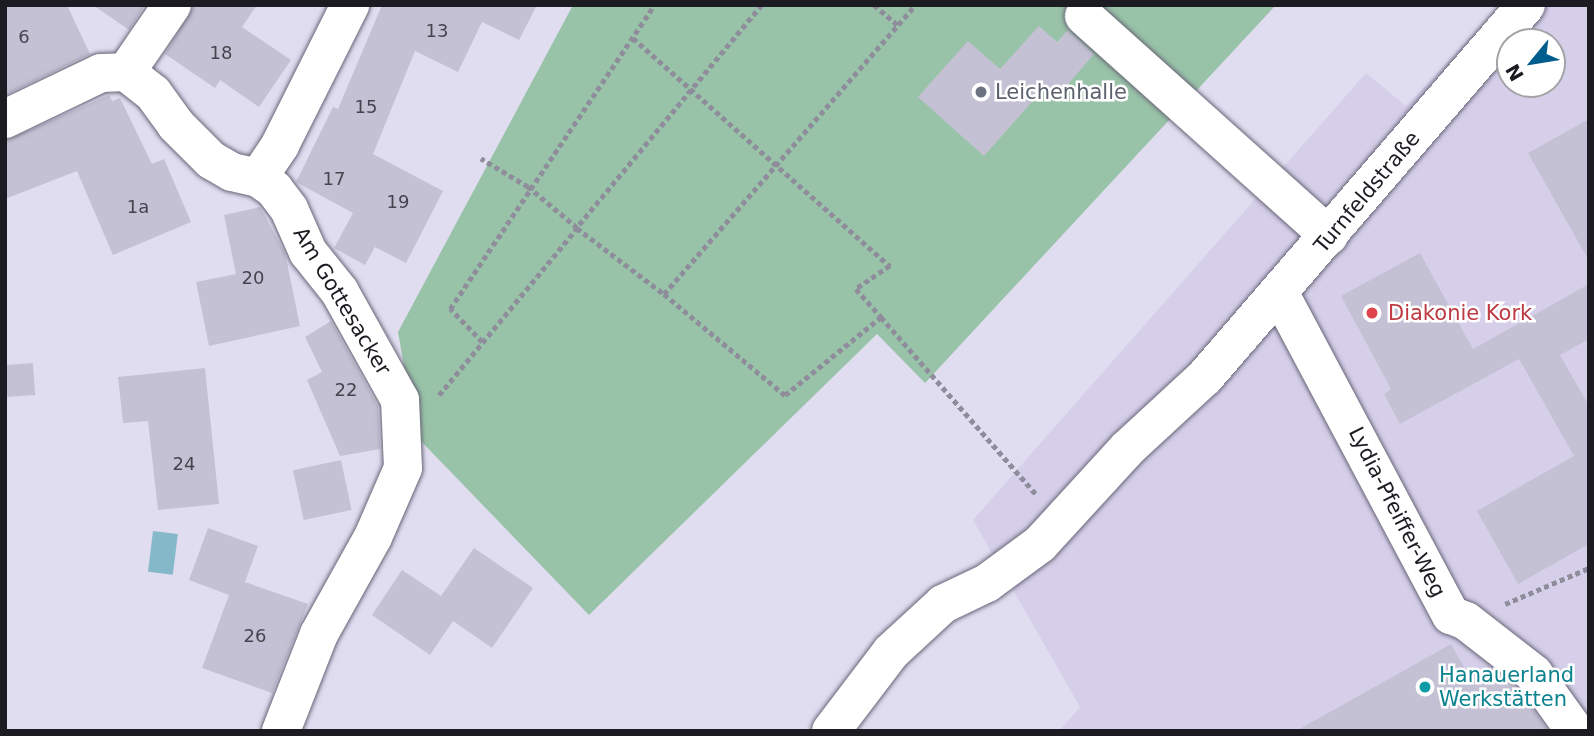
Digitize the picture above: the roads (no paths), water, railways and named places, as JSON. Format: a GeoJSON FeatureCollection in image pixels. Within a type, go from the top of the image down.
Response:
{"type":"FeatureCollection","features":[{"type":"Feature","properties":{"kind":"street"},"geometry":{"type":"LineString","coordinates":[[126,72],[172,5]]}},
{"type":"Feature","properties":{"kind":"street"},"geometry":{"type":"LineString","coordinates":[[5,119],[101,74],[126,72],[153,93],[176,125],[211,160],[232,172],[258,178],[280,145],[350,5]]}},
{"type":"Feature","properties":{"kind":"street","name":"Turnfeldstraße"},"geometry":{"type":"LineString","coordinates":[[831,731],[891,652],[943,604],[987,583],[1051,534],[1128,448],[1205,377],[1280,294],[1526,5]]}},
{"type":"Feature","properties":{"kind":"street"},"geometry":{"type":"LineString","coordinates":[[1084,16],[1329,236]]}},
{"type":"Feature","properties":{"kind":"street","name":"Am Gottesacker"},"geometry":{"type":"LineString","coordinates":[[258,178],[274,189],[308,252],[340,292],[400,400],[403,467],[373,537],[319,634],[281,731]]}},
{"type":"Feature","properties":{"kind":"street","name":"Lydia-Pfeiffer-Weg"},"geometry":{"type":"LineString","coordinates":[[1280,294],[1451,615],[1466,621],[1534,674],[1575,731]]}},
{"type":"Feature","properties":{"kind":"water"},"geometry":{"type":"Polygon","coordinates":[[[153,531],[178,534],[173,575],[148,572],[153,531]]]}},
{"type":"Feature","properties":{"kind":"place","name":"Leichenhalle"},"geometry":{"type":"Point","coordinates":[981,92]}},
{"type":"Feature","properties":{"kind":"place","name":"Diakonie Kork"},"geometry":{"type":"Point","coordinates":[1372,313]}},
{"type":"Feature","properties":{"kind":"place","name":"Hanauerland Werkstätten"},"geometry":{"type":"Point","coordinates":[1425,687]}}]}
